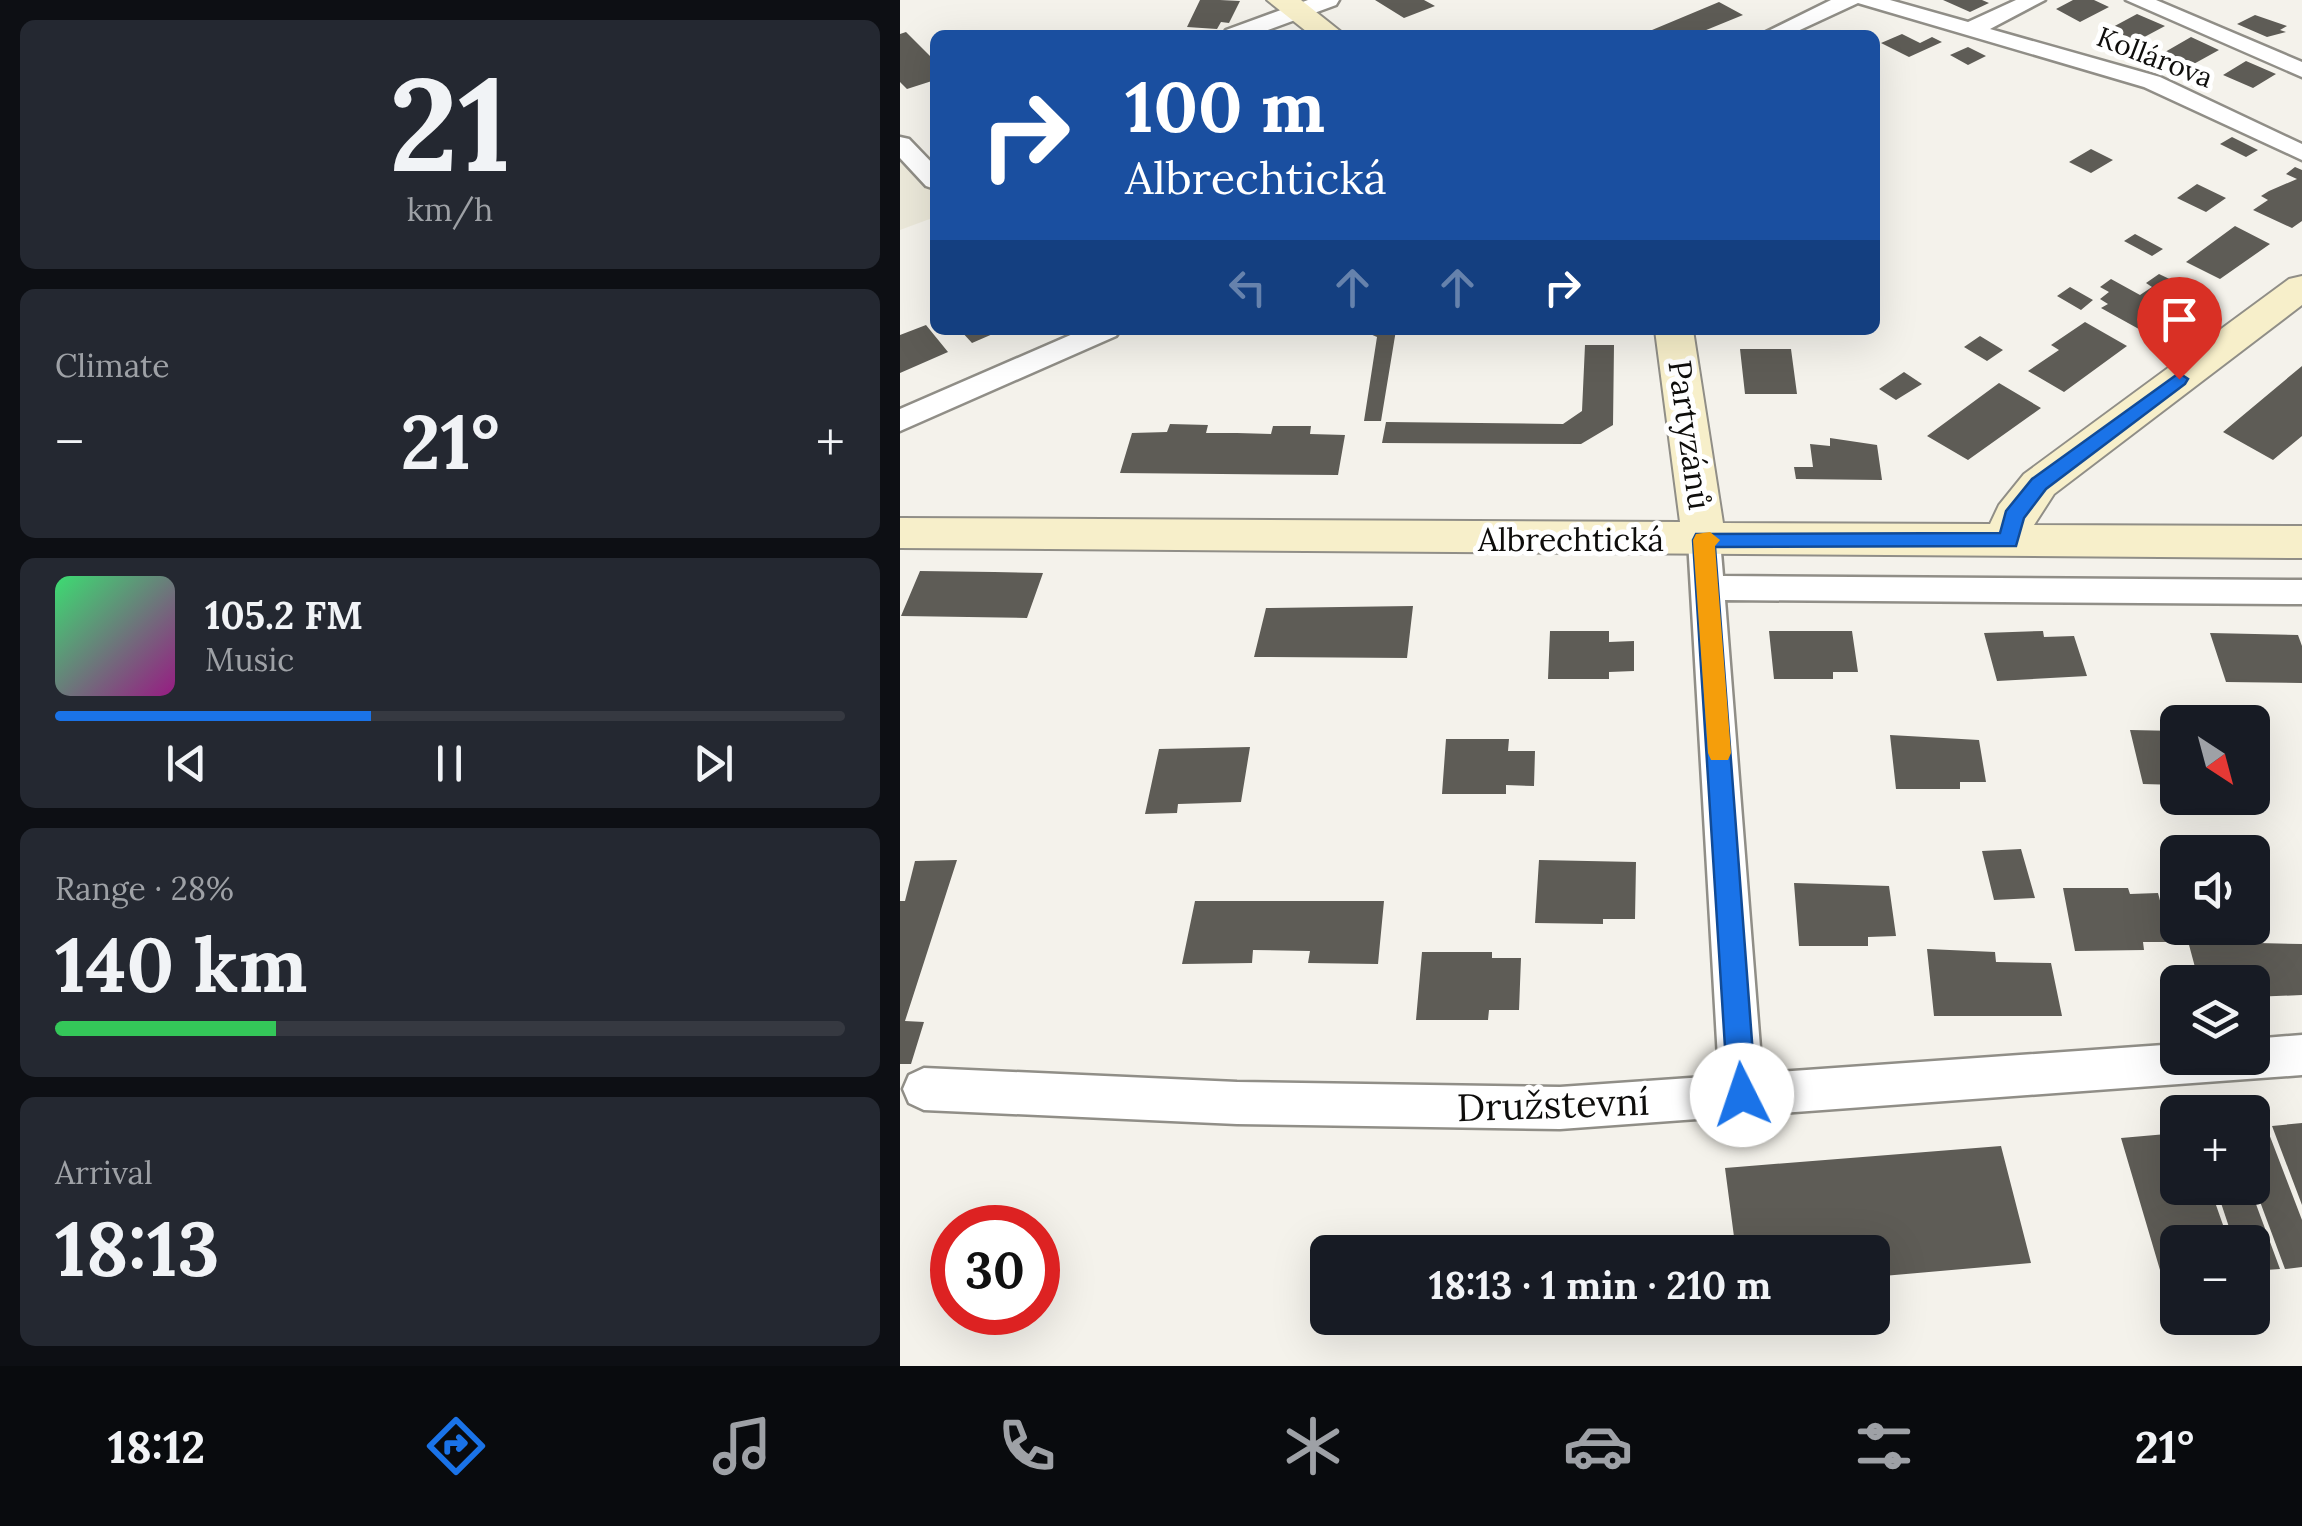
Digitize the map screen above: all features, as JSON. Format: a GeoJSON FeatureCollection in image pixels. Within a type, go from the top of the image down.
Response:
{"type":"FeatureCollection","features":[{"type":"Feature","properties":{"kind":"main road"},"geometry":{"type":"LineString","coordinates":[[1290,6],[1323,30]]}},
{"type":"Feature","properties":{"kind":"main road"},"geometry":{"type":"LineString","coordinates":[[2008,541],[2014,516],[2039,484],[2302,287]]}},
{"type":"Feature","properties":{"kind":"main road","name":"Partyzánů"},"geometry":{"type":"LineString","coordinates":[[1675,335],[1704,540]]}},
{"type":"Feature","properties":{"kind":"main road","name":"Albrechtická"},"geometry":{"type":"LineString","coordinates":[[900,532],[2302,542]]}},
{"type":"Feature","properties":{"kind":"street"},"geometry":{"type":"LineString","coordinates":[[1244,30],[1290,6],[1328,0]]}},
{"type":"Feature","properties":{"kind":"street"},"geometry":{"type":"LineString","coordinates":[[1782,30],[1850,0]]}},
{"type":"Feature","properties":{"kind":"street","name":"Kollárova"},"geometry":{"type":"LineString","coordinates":[[1866,0],[2152,82],[2302,153]]}},
{"type":"Feature","properties":{"kind":"street"},"geometry":{"type":"LineString","coordinates":[[1974,28],[2034,0]]}},
{"type":"Feature","properties":{"kind":"street"},"geometry":{"type":"LineString","coordinates":[[2137,0],[2302,70]]}},
{"type":"Feature","properties":{"kind":"street"},"geometry":{"type":"LineString","coordinates":[[905,149],[930,146]]}},
{"type":"Feature","properties":{"kind":"street"},"geometry":{"type":"LineString","coordinates":[[905,149],[930,176]]}},
{"type":"Feature","properties":{"kind":"street"},"geometry":{"type":"LineString","coordinates":[[900,421],[1085,335]]}},
{"type":"Feature","properties":{"kind":"street"},"geometry":{"type":"LineString","coordinates":[[1704,540],[1742,1095]]}},
{"type":"Feature","properties":{"kind":"street"},"geometry":{"type":"LineString","coordinates":[[1708,588],[2302,592]]}},
{"type":"Feature","properties":{"kind":"street","name":"Družstevní"},"geometry":{"type":"LineString","coordinates":[[924,1089],[1236,1104],[1594,1106],[2302,1055]]}},
{"type":"Feature","properties":{"kind":"shaded area"},"geometry":{"type":"Polygon","coordinates":[[[900,159],[930,190],[930,219],[900,230],[900,159]]]}},
{"type":"Feature","properties":{"kind":"building"},"geometry":{"type":"Polygon","coordinates":[[[1200,0],[1240,1],[1229,23],[1221,22],[1217,29],[1187,27],[1200,0]]]}},
{"type":"Feature","properties":{"kind":"building"},"geometry":{"type":"Polygon","coordinates":[[[1375,0],[1424,0],[1435,6],[1404,18],[1375,0]]]}},
{"type":"Feature","properties":{"kind":"building"},"geometry":{"type":"Polygon","coordinates":[[[1943,0],[1982,0],[1989,3],[1970,12],[1943,0]]]}},
{"type":"Feature","properties":{"kind":"building"},"geometry":{"type":"Polygon","coordinates":[[[2073,0],[2094,0],[2109,7],[2080,22],[2056,9],[2073,0]]]}},
{"type":"Feature","properties":{"kind":"building"},"geometry":{"type":"Polygon","coordinates":[[[1719,2],[1743,15],[1706,30],[1652,30],[1719,2]]]}},
{"type":"Feature","properties":{"kind":"building"},"geometry":{"type":"Polygon","coordinates":[[[2137,14],[2165,26],[2135,42],[2111,28],[2137,14]]]}},
{"type":"Feature","properties":{"kind":"building"},"geometry":{"type":"Polygon","coordinates":[[[2255,15],[2287,26],[2280,30],[2286,32],[2267,37],[2237,24],[2255,15]]]}},
{"type":"Feature","properties":{"kind":"building"},"geometry":{"type":"Polygon","coordinates":[[[906,32],[930,56],[930,82],[907,89],[900,82],[900,34],[906,32]]]}},
{"type":"Feature","properties":{"kind":"building"},"geometry":{"type":"Polygon","coordinates":[[[1902,34],[1920,43],[1932,37],[1942,42],[1909,57],[1881,43],[1902,34]]]}},
{"type":"Feature","properties":{"kind":"building"},"geometry":{"type":"Polygon","coordinates":[[[2191,37],[2219,50],[2190,66],[2165,52],[2191,37]]]}},
{"type":"Feature","properties":{"kind":"building"},"geometry":{"type":"Polygon","coordinates":[[[1968,47],[1986,56],[1968,65],[1950,55],[1968,47]]]}},
{"type":"Feature","properties":{"kind":"building"},"geometry":{"type":"Polygon","coordinates":[[[2246,61],[2276,74],[2253,88],[2223,75],[2246,61]]]}},
{"type":"Feature","properties":{"kind":"building"},"geometry":{"type":"Polygon","coordinates":[[[2232,137],[2258,150],[2246,157],[2220,144],[2232,137]]]}},
{"type":"Feature","properties":{"kind":"building"},"geometry":{"type":"Polygon","coordinates":[[[2091,149],[2113,160],[2091,173],[2069,162],[2091,149]]]}},
{"type":"Feature","properties":{"kind":"building"},"geometry":{"type":"Polygon","coordinates":[[[2295,167],[2302,170],[2302,221],[2292,228],[2253,210],[2268,200],[2261,196],[2297,179],[2286,174],[2295,167]]]}},
{"type":"Feature","properties":{"kind":"building"},"geometry":{"type":"Polygon","coordinates":[[[2197,184],[2226,198],[2206,212],[2177,198],[2197,184]]]}},
{"type":"Feature","properties":{"kind":"building"},"geometry":{"type":"Polygon","coordinates":[[[2235,226],[2270,244],[2220,279],[2186,262],[2235,226]]]}},
{"type":"Feature","properties":{"kind":"building"},"geometry":{"type":"Polygon","coordinates":[[[2135,234],[2163,249],[2152,256],[2124,241],[2135,234]]]}},
{"type":"Feature","properties":{"kind":"building"},"geometry":{"type":"Polygon","coordinates":[[[2159,274],[2201,294],[2146,333],[2101,308],[2108,304],[2100,299],[2109,292],[2100,287],[2111,279],[2140,295],[2152,287],[2146,283],[2159,274]]]}},
{"type":"Feature","properties":{"kind":"building"},"geometry":{"type":"Polygon","coordinates":[[[2070,287],[2093,300],[2081,310],[2057,296],[2070,287]]]}},
{"type":"Feature","properties":{"kind":"building"},"geometry":{"type":"Polygon","coordinates":[[[2085,322],[2127,346],[2064,392],[2028,371],[2059,350],[2051,345],[2085,322]]]}},
{"type":"Feature","properties":{"kind":"building"},"geometry":{"type":"Polygon","coordinates":[[[926,325],[930,335],[948,352],[900,373],[900,335],[926,325]]]}},
{"type":"Feature","properties":{"kind":"building"},"geometry":{"type":"Polygon","coordinates":[[[965,335],[990,335],[972,343],[965,335]]]}},
{"type":"Feature","properties":{"kind":"building"},"geometry":{"type":"Polygon","coordinates":[[[1372,335],[1395,335],[1381,421],[1364,421],[1377,337],[1372,335]]]}},
{"type":"Feature","properties":{"kind":"building"},"geometry":{"type":"Polygon","coordinates":[[[1980,336],[2003,350],[1987,361],[1964,347],[1980,336]]]}},
{"type":"Feature","properties":{"kind":"building"},"geometry":{"type":"Polygon","coordinates":[[[1585,345],[1614,345],[1613,425],[1581,444],[1382,443],[1386,422],[1563,424],[1582,411],[1585,345]]]}},
{"type":"Feature","properties":{"kind":"building"},"geometry":{"type":"Polygon","coordinates":[[[1740,349],[1791,349],[1797,394],[1745,394],[1740,349]]]}},
{"type":"Feature","properties":{"kind":"building"},"geometry":{"type":"Polygon","coordinates":[[[2302,366],[2302,436],[2273,460],[2223,432],[2302,366]]]}},
{"type":"Feature","properties":{"kind":"building"},"geometry":{"type":"Polygon","coordinates":[[[1904,372],[1922,384],[1896,400],[1879,389],[1904,372]]]}},
{"type":"Feature","properties":{"kind":"building"},"geometry":{"type":"Polygon","coordinates":[[[1999,383],[2041,408],[1968,460],[1927,436],[1999,383]]]}},
{"type":"Feature","properties":{"kind":"building"},"geometry":{"type":"Polygon","coordinates":[[[1170,424],[1208,425],[1206,433],[1271,434],[1273,426],[1311,426],[1310,434],[1345,435],[1338,475],[1120,473],[1132,433],[1167,432],[1170,424]]]}},
{"type":"Feature","properties":{"kind":"building"},"geometry":{"type":"Polygon","coordinates":[[[1830,438],[1877,445],[1882,480],[1796,479],[1794,467],[1813,467],[1810,444],[1830,446],[1830,438]]]}},
{"type":"Feature","properties":{"kind":"building"},"geometry":{"type":"Polygon","coordinates":[[[920,571],[1043,573],[1027,618],[901,616],[920,571]]]}},
{"type":"Feature","properties":{"kind":"building"},"geometry":{"type":"Polygon","coordinates":[[[1413,606],[1407,658],[1254,657],[1266,608],[1413,606]]]}},
{"type":"Feature","properties":{"kind":"building"},"geometry":{"type":"Polygon","coordinates":[[[1550,631],[1609,631],[1609,642],[1634,641],[1634,671],[1609,672],[1609,679],[1548,679],[1550,631]]]}},
{"type":"Feature","properties":{"kind":"building"},"geometry":{"type":"Polygon","coordinates":[[[1769,631],[1852,631],[1858,672],[1833,672],[1833,679],[1774,679],[1769,631]]]}},
{"type":"Feature","properties":{"kind":"building"},"geometry":{"type":"Polygon","coordinates":[[[2043,631],[2044,637],[2074,636],[2087,676],[1997,681],[1984,633],[2043,631]]]}},
{"type":"Feature","properties":{"kind":"building"},"geometry":{"type":"Polygon","coordinates":[[[2210,633],[2298,635],[2302,646],[2302,683],[2226,682],[2210,633]]]}},
{"type":"Feature","properties":{"kind":"building"},"geometry":{"type":"Polygon","coordinates":[[[2130,730],[2160,731],[2160,784],[2143,784],[2130,730]]]}},
{"type":"Feature","properties":{"kind":"building"},"geometry":{"type":"Polygon","coordinates":[[[1890,735],[1979,740],[1986,782],[1960,782],[1960,789],[1896,789],[1890,735]]]}},
{"type":"Feature","properties":{"kind":"building"},"geometry":{"type":"Polygon","coordinates":[[[1446,739],[1509,739],[1508,751],[1535,751],[1534,786],[1506,785],[1506,794],[1442,794],[1446,739]]]}},
{"type":"Feature","properties":{"kind":"building"},"geometry":{"type":"Polygon","coordinates":[[[1250,747],[1241,802],[1178,804],[1177,813],[1145,814],[1159,749],[1250,747]]]}},
{"type":"Feature","properties":{"kind":"building"},"geometry":{"type":"Polygon","coordinates":[[[2021,849],[2035,898],[1994,900],[1982,851],[2021,849]]]}},
{"type":"Feature","properties":{"kind":"building"},"geometry":{"type":"Polygon","coordinates":[[[957,860],[905,1021],[924,1022],[911,1064],[900,1064],[900,901],[905,901],[915,861],[957,860]]]}},
{"type":"Feature","properties":{"kind":"building"},"geometry":{"type":"Polygon","coordinates":[[[1539,860],[1636,862],[1635,919],[1603,919],[1603,924],[1535,923],[1539,860]]]}},
{"type":"Feature","properties":{"kind":"building"},"geometry":{"type":"Polygon","coordinates":[[[1794,883],[1889,886],[1896,936],[1868,937],[1868,946],[1799,946],[1794,883]]]}},
{"type":"Feature","properties":{"kind":"building"},"geometry":{"type":"Polygon","coordinates":[[[2063,888],[2128,888],[2130,894],[2158,893],[2160,942],[2143,942],[2144,950],[2075,951],[2063,888]]]}},
{"type":"Feature","properties":{"kind":"building"},"geometry":{"type":"Polygon","coordinates":[[[1195,901],[1384,901],[1378,964],[1308,963],[1310,951],[1253,950],[1252,963],[1182,964],[1195,901]]]}},
{"type":"Feature","properties":{"kind":"building"},"geometry":{"type":"Polygon","coordinates":[[[2302,944],[2302,995],[2270,996],[2270,965],[2194,965],[2189,945],[2302,944]]]}},
{"type":"Feature","properties":{"kind":"building"},"geometry":{"type":"Polygon","coordinates":[[[1927,949],[1995,952],[1996,962],[2051,963],[2062,1016],[1934,1016],[1927,949]]]}},
{"type":"Feature","properties":{"kind":"building"},"geometry":{"type":"Polygon","coordinates":[[[1422,952],[1492,952],[1492,958],[1521,958],[1519,1010],[1489,1010],[1488,1020],[1416,1020],[1422,952]]]}},
{"type":"Feature","properties":{"kind":"building"},"geometry":{"type":"Polygon","coordinates":[[[2302,1123],[2302,1205],[2272,1126],[2302,1123]]]}},
{"type":"Feature","properties":{"kind":"building"},"geometry":{"type":"Polygon","coordinates":[[[2160,1135],[2160,1205],[2216,1205],[2223,1225],[2160,1225],[2160,1270],[2121,1138],[2160,1135]]]}},
{"type":"Feature","properties":{"kind":"building"},"geometry":{"type":"Polygon","coordinates":[[[2270,1136],[2302,1220],[2302,1267],[2285,1269],[2261,1205],[2270,1205],[2270,1136]]]}},
{"type":"Feature","properties":{"kind":"building"},"geometry":{"type":"Polygon","coordinates":[[[2001,1146],[2031,1263],[1890,1275],[1890,1235],[1734,1235],[1725,1168],[2001,1146]]]}},
{"type":"Feature","properties":{"kind":"building"},"geometry":{"type":"Polygon","coordinates":[[[2222,1205],[2256,1205],[2264,1225],[2228,1225],[2222,1205]]]}},
{"type":"Feature","properties":{"kind":"building"},"geometry":{"type":"Polygon","coordinates":[[[2270,1242],[2280,1269],[2270,1270],[2270,1242]]]}},
{"type":"Feature","properties":{"kind":"slow traffic"},"geometry":{"type":"LineString","coordinates":[[1710,540],[1704,540],[1719,753]]}},
{"type":"Feature","properties":{"kind":"route"},"geometry":{"type":"LineString","coordinates":[[1742,1095],[1704,540],[2008,541],[2014,516],[2039,484],[2179,379]]}}]}
